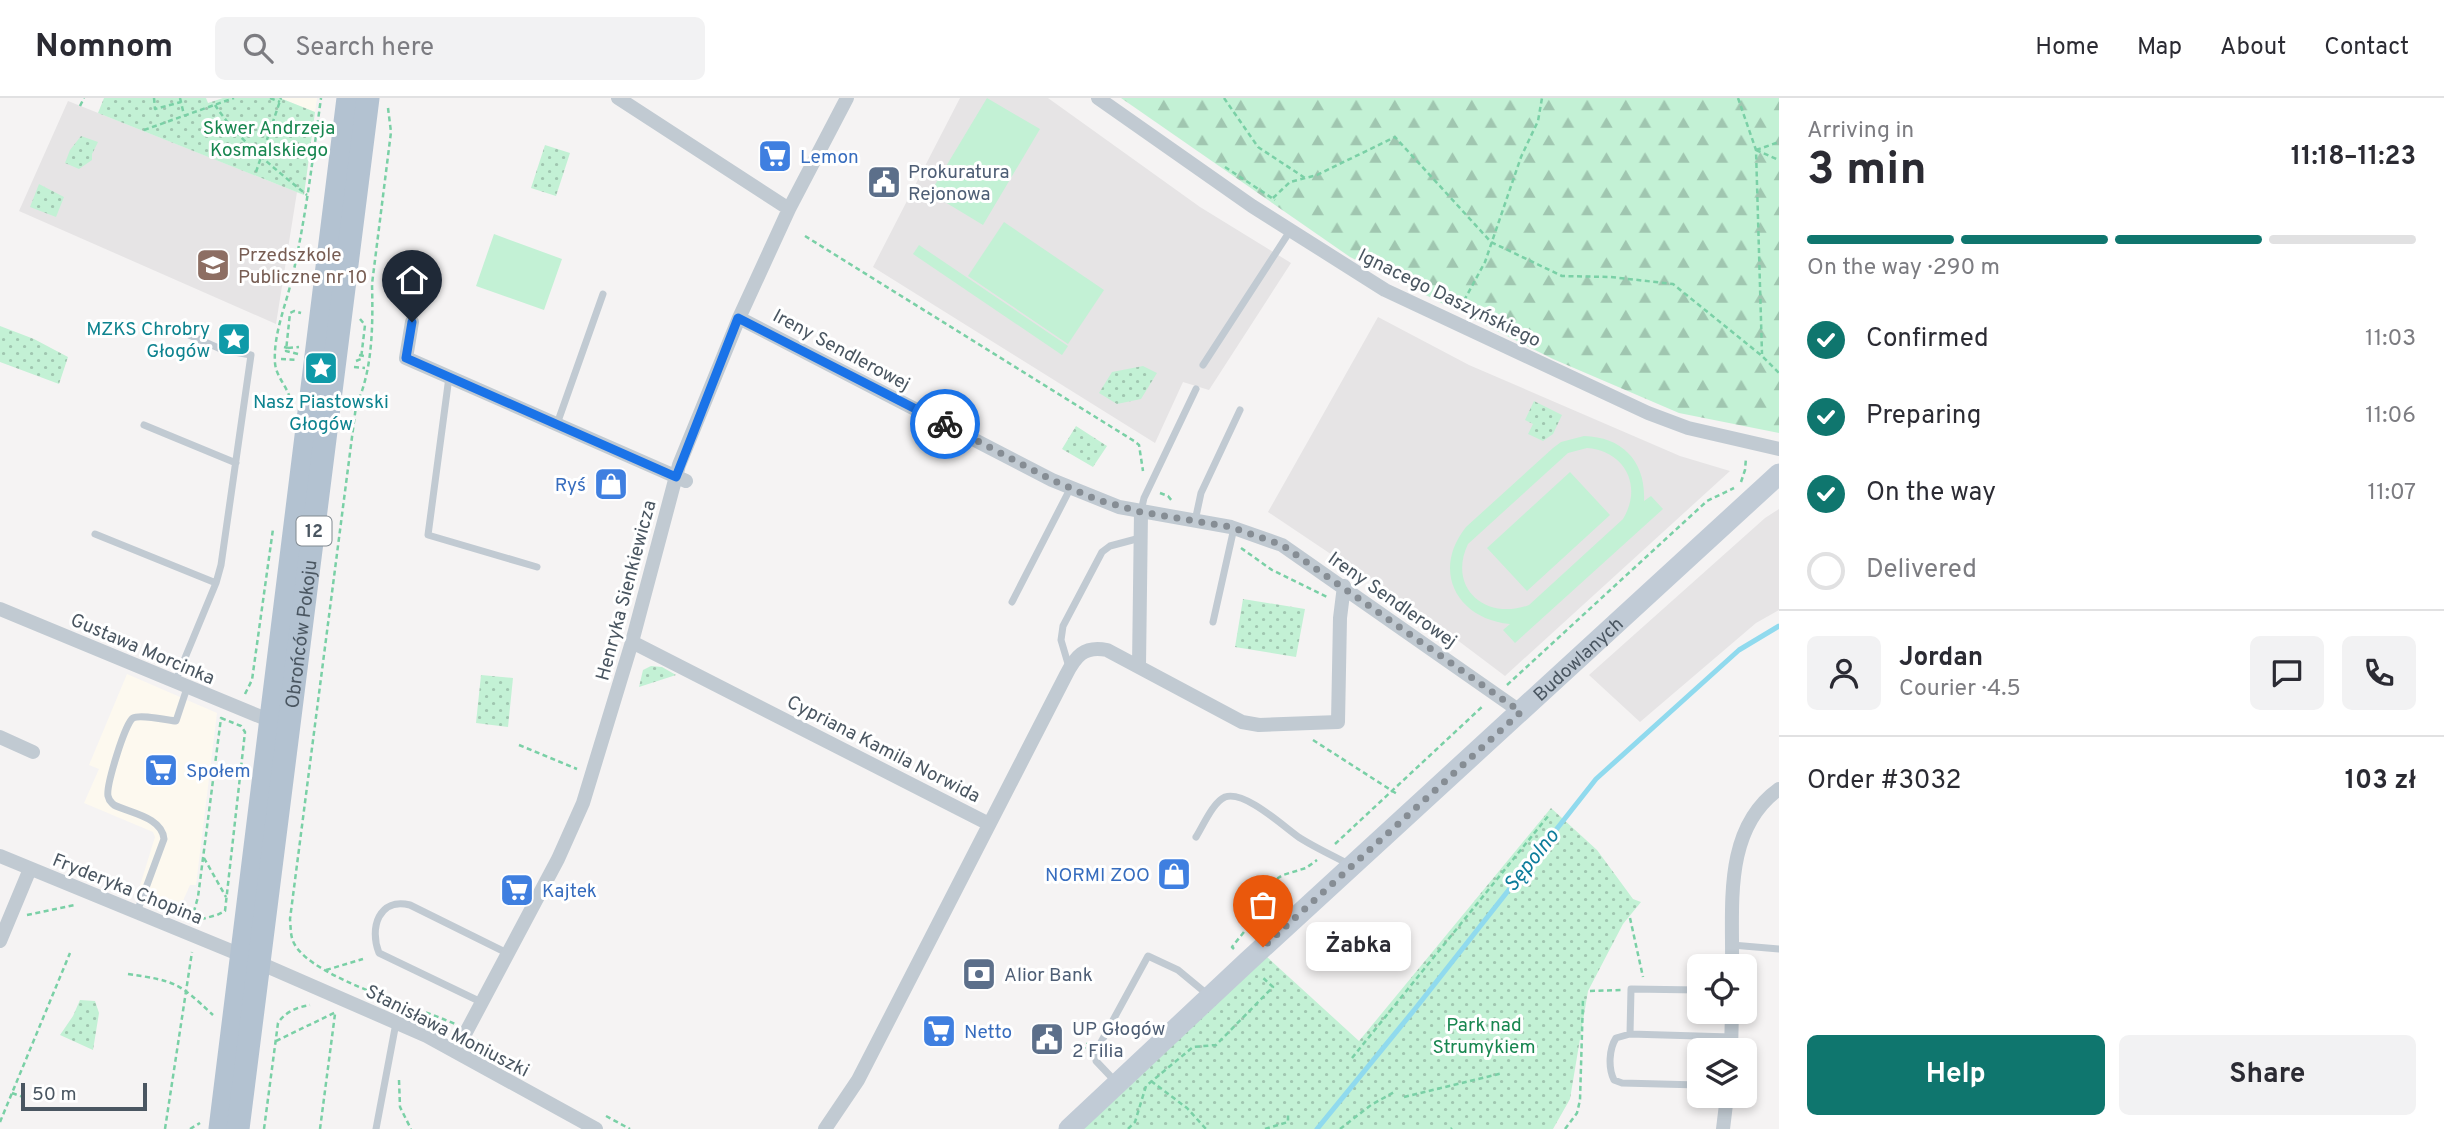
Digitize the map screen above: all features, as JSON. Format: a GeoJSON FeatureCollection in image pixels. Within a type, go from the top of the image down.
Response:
{"type":"FeatureCollection","features":[{"type":"Feature","properties":{"kind":"main road","name":"Obrońców Pokoju"},"geometry":{"type":"LineString","coordinates":[[238,1129],[271,721],[348,98]]}},
{"type":"Feature","properties":{"kind":"main road","name":"Obrońców Pokoju"},"geometry":{"type":"LineString","coordinates":[[210,1126],[250,959],[368,98]]}},
{"type":"Feature","properties":{"kind":"street"},"geometry":{"type":"LineString","coordinates":[[618,98],[789,209]]}},
{"type":"Feature","properties":{"kind":"street","name":"Henryka Sienkiewicza"},"geometry":{"type":"LineString","coordinates":[[456,1051],[558,859],[583,803],[681,479],[738,318],[789,209],[847,98]]}},
{"type":"Feature","properties":{"kind":"street","name":"Ignacego Daszyńskiego"},"geometry":{"type":"LineString","coordinates":[[1098,98],[1290,231],[1385,290],[1648,414],[1688,428],[1779,449]]}},
{"type":"Feature","properties":{"kind":"street","name":"Ireny Sendlerowej"},"geometry":{"type":"LineString","coordinates":[[738,318],[1070,489],[1119,507],[1234,528],[1282,545],[1521,712]]}},
{"type":"Feature","properties":{"kind":"street"},"geometry":{"type":"LineString","coordinates":[[412,322],[406,358],[681,479]]}},
{"type":"Feature","properties":{"kind":"street","name":"Budowlanych"},"geometry":{"type":"LineString","coordinates":[[1069,1129],[1779,474]]}},
{"type":"Feature","properties":{"kind":"street"},"geometry":{"type":"LineString","coordinates":[[1139,666],[1141,512]]}},
{"type":"Feature","properties":{"kind":"street","name":"Cypriana Kamila Norwida"},"geometry":{"type":"LineString","coordinates":[[632,642],[989,824],[1070,667],[1079,653],[1086,649],[1107,650],[1250,724],[1338,722],[1340,618],[1344,586]]}},
{"type":"Feature","properties":{"kind":"street","name":"Gustawa Morcinka"},"geometry":{"type":"LineString","coordinates":[[0,609],[271,721]]}},
{"type":"Feature","properties":{"kind":"street"},"geometry":{"type":"LineString","coordinates":[[0,737],[33,752]]}},
{"type":"Feature","properties":{"kind":"street"},"geometry":{"type":"LineString","coordinates":[[1732,954],[1737,848],[1749,821],[1768,797],[1779,789]]}},
{"type":"Feature","properties":{"kind":"street"},"geometry":{"type":"LineString","coordinates":[[825,1129],[858,1080],[989,824]]}},
{"type":"Feature","properties":{"kind":"street","name":"Fryderyka Chopina"},"geometry":{"type":"LineString","coordinates":[[0,856],[250,959]]}},
{"type":"Feature","properties":{"kind":"street"},"geometry":{"type":"LineString","coordinates":[[0,941],[30,869]]}},
{"type":"Feature","properties":{"kind":"street","name":"Stanisława Moniuszki"},"geometry":{"type":"LineString","coordinates":[[250,959],[456,1051],[596,1129]]}},
{"type":"Feature","properties":{"kind":"street"},"geometry":{"type":"LineString","coordinates":[[1723,1129],[1726,1108]]}},
{"type":"Feature","properties":{"kind":"lane"},"geometry":{"type":"LineString","coordinates":[[1203,365],[1290,231]]}},
{"type":"Feature","properties":{"kind":"lane"},"geometry":{"type":"LineString","coordinates":[[556,425],[603,293]]}},
{"type":"Feature","properties":{"kind":"lane"},"geometry":{"type":"LineString","coordinates":[[137,913],[164,839],[163,832],[153,821],[114,805],[109,800],[108,790],[129,721],[138,717],[176,722],[181,685],[221,565],[251,355],[223,350],[180,331]]}},
{"type":"Feature","properties":{"kind":"lane"},"geometry":{"type":"LineString","coordinates":[[449,377],[428,535],[537,567]]}},
{"type":"Feature","properties":{"kind":"lane"},"geometry":{"type":"LineString","coordinates":[[1141,512],[1144,498],[1196,389]]}},
{"type":"Feature","properties":{"kind":"lane"},"geometry":{"type":"LineString","coordinates":[[1195,521],[1201,493],[1240,410]]}},
{"type":"Feature","properties":{"kind":"lane"},"geometry":{"type":"LineString","coordinates":[[144,425],[236,463]]}},
{"type":"Feature","properties":{"kind":"lane"},"geometry":{"type":"LineString","coordinates":[[1012,602],[1070,489]]}},
{"type":"Feature","properties":{"kind":"lane"},"geometry":{"type":"LineString","coordinates":[[1213,622],[1234,528]]}},
{"type":"Feature","properties":{"kind":"lane"},"geometry":{"type":"LineString","coordinates":[[95,534],[216,583]]}},
{"type":"Feature","properties":{"kind":"lane"},"geometry":{"type":"LineString","coordinates":[[1070,667],[1061,640],[1063,626],[1102,552],[1110,546],[1141,537]]}},
{"type":"Feature","properties":{"kind":"lane"},"geometry":{"type":"LineString","coordinates":[[1196,837],[1218,802],[1230,796],[1238,797],[1312,845],[1353,866]]}},
{"type":"Feature","properties":{"kind":"lane"},"geometry":{"type":"LineString","coordinates":[[481,1002],[379,953],[375,943],[375,929],[382,912],[390,904],[399,902],[410,905],[507,953]]}},
{"type":"Feature","properties":{"kind":"lane"},"geometry":{"type":"LineString","coordinates":[[1732,945],[1779,948]]}},
{"type":"Feature","properties":{"kind":"lane"},"geometry":{"type":"LineString","coordinates":[[1118,1084],[1096,1061],[1100,1044],[1148,956],[1178,970],[1210,997]]}},
{"type":"Feature","properties":{"kind":"lane"},"geometry":{"type":"LineString","coordinates":[[1630,1034],[1631,989],[1687,990]]}},
{"type":"Feature","properties":{"kind":"lane"},"geometry":{"type":"LineString","coordinates":[[376,1129],[396,1023]]}},
{"type":"Feature","properties":{"kind":"lane"},"geometry":{"type":"LineString","coordinates":[[1687,1039],[1630,1034],[1616,1038],[1612,1044],[1611,1073],[1614,1080],[1622,1083],[1687,1085]]}},
{"type":"Feature","properties":{"kind":"path"},"geometry":{"type":"LineString","coordinates":[[80,106],[84,98]]}},
{"type":"Feature","properties":{"kind":"path"},"geometry":{"type":"LineString","coordinates":[[154,98],[155,109],[180,100],[184,116]]}},
{"type":"Feature","properties":{"kind":"path"},"geometry":{"type":"LineString","coordinates":[[144,130],[234,98]]}},
{"type":"Feature","properties":{"kind":"path"},"geometry":{"type":"LineString","coordinates":[[256,172],[281,100],[270,98]]}},
{"type":"Feature","properties":{"kind":"path"},"geometry":{"type":"LineString","coordinates":[[290,400],[276,372],[277,346],[282,309],[294,273],[308,195],[321,98]]}},
{"type":"Feature","properties":{"kind":"path"},"geometry":{"type":"LineString","coordinates":[[387,98],[391,132],[372,284],[373,305],[364,356],[365,386],[356,406],[290,919],[291,935],[296,947],[324,970],[442,1019],[467,1032],[493,1054]]}},
{"type":"Feature","properties":{"kind":"path"},"geometry":{"type":"LineString","coordinates":[[1224,98],[1258,147],[1305,178]]}},
{"type":"Feature","properties":{"kind":"path"},"geometry":{"type":"LineString","coordinates":[[1469,313],[1460,308],[1485,262],[1521,157],[1538,121],[1542,98]]}},
{"type":"Feature","properties":{"kind":"path"},"geometry":{"type":"LineString","coordinates":[[1738,98],[1756,150],[1762,356]]}},
{"type":"Feature","properties":{"kind":"path"},"geometry":{"type":"LineString","coordinates":[[215,105],[261,157],[308,195]]}},
{"type":"Feature","properties":{"kind":"path"},"geometry":{"type":"LineString","coordinates":[[1272,198],[1290,182],[1317,175],[1395,137],[1491,242],[1562,276],[1611,277],[1673,284],[1779,373]]}},
{"type":"Feature","properties":{"kind":"path"},"geometry":{"type":"LineString","coordinates":[[1756,150],[1779,142]]}},
{"type":"Feature","properties":{"kind":"path"},"geometry":{"type":"LineString","coordinates":[[1756,150],[1779,160]]}},
{"type":"Feature","properties":{"kind":"path"},"geometry":{"type":"LineString","coordinates":[[1226,167],[1282,205]]}},
{"type":"Feature","properties":{"kind":"path"},"geometry":{"type":"LineString","coordinates":[[301,354],[285,349],[290,313],[299,311],[303,317]]}},
{"type":"Feature","properties":{"kind":"path"},"geometry":{"type":"LineString","coordinates":[[277,346],[296,348],[300,343]]}},
{"type":"Feature","properties":{"kind":"path"},"geometry":{"type":"LineString","coordinates":[[281,359],[300,361]]}},
{"type":"Feature","properties":{"kind":"path"},"geometry":{"type":"LineString","coordinates":[[1496,695],[1707,501],[1739,486],[1747,453]]}},
{"type":"Feature","properties":{"kind":"path"},"geometry":{"type":"LineString","coordinates":[[249,687],[273,530]]}},
{"type":"Feature","properties":{"kind":"path"},"geometry":{"type":"LineString","coordinates":[[230,722],[220,718],[198,897],[191,922],[225,911],[245,732]]}},
{"type":"Feature","properties":{"kind":"path"},"geometry":{"type":"LineString","coordinates":[[1312,740],[1397,794]]}},
{"type":"Feature","properties":{"kind":"path"},"geometry":{"type":"LineString","coordinates":[[519,745],[577,769]]}},
{"type":"Feature","properties":{"kind":"path"},"geometry":{"type":"LineString","coordinates":[[1352,1058],[1549,815]]}},
{"type":"Feature","properties":{"kind":"path"},"geometry":{"type":"LineString","coordinates":[[203,856],[226,897]]}},
{"type":"Feature","properties":{"kind":"path"},"geometry":{"type":"LineString","coordinates":[[20,916],[80,904]]}},
{"type":"Feature","properties":{"kind":"path"},"geometry":{"type":"LineString","coordinates":[[1630,919],[1646,989]]}},
{"type":"Feature","properties":{"kind":"path"},"geometry":{"type":"LineString","coordinates":[[165,1129],[192,952]]}},
{"type":"Feature","properties":{"kind":"path"},"geometry":{"type":"LineString","coordinates":[[0,1122],[71,953]]}},
{"type":"Feature","properties":{"kind":"path"},"geometry":{"type":"LineString","coordinates":[[324,970],[363,959]]}},
{"type":"Feature","properties":{"kind":"path"},"geometry":{"type":"LineString","coordinates":[[1128,1129],[1135,1122],[1146,1086],[1193,1047],[1216,1045],[1273,987],[1257,972]]}},
{"type":"Feature","properties":{"kind":"path"},"geometry":{"type":"LineString","coordinates":[[128,974],[167,980],[186,988],[214,1015]]}},
{"type":"Feature","properties":{"kind":"path"},"geometry":{"type":"LineString","coordinates":[[1590,991],[1631,989]]}},
{"type":"Feature","properties":{"kind":"path"},"geometry":{"type":"LineString","coordinates":[[1564,1129],[1577,1113],[1580,1100],[1583,999]]}},
{"type":"Feature","properties":{"kind":"path"},"geometry":{"type":"LineString","coordinates":[[264,1129],[278,1023],[282,1017],[301,1006],[310,1005]]}},
{"type":"Feature","properties":{"kind":"path"},"geometry":{"type":"LineString","coordinates":[[275,1042],[336,1012],[320,1129]]}},
{"type":"Feature","properties":{"kind":"path"},"geometry":{"type":"LineString","coordinates":[[1082,1051],[1086,1044]]}},
{"type":"Feature","properties":{"kind":"path"},"geometry":{"type":"LineString","coordinates":[[1404,1097],[1503,1073]]}},
{"type":"Feature","properties":{"kind":"path"},"geometry":{"type":"LineString","coordinates":[[1143,1075],[1187,1108],[1206,1129]]}},
{"type":"Feature","properties":{"kind":"path"},"geometry":{"type":"LineString","coordinates":[[399,1079],[400,1107],[411,1129]]}},
{"type":"Feature","properties":{"kind":"path"},"geometry":{"type":"LineString","coordinates":[[1340,1129],[1371,1105],[1396,1091]]}},
{"type":"Feature","properties":{"kind":"path"},"geometry":{"type":"LineString","coordinates":[[12,1093],[23,1097]]}},
{"type":"Feature","properties":{"kind":"path"},"geometry":{"type":"LineString","coordinates":[[1265,1129],[1288,1122],[1288,1115]]}},
{"type":"Feature","properties":{"kind":"path"},"geometry":{"type":"LineString","coordinates":[[605,1116],[630,1129]]}},
{"type":"Feature","properties":{"kind":"path"},"geometry":{"type":"LineString","coordinates":[[190,1129],[210,1126]]}},
{"type":"Feature","properties":{"kind":"shaded area"},"geometry":{"type":"Polygon","coordinates":[[[280,98],[317,98],[315,112],[280,98]]]}},
{"type":"Feature","properties":{"kind":"shaded area"},"geometry":{"type":"Polygon","coordinates":[[[960,98],[1048,98],[1200,207],[1291,263],[1209,390],[1183,382],[1155,443],[873,267],[960,98]]]}},
{"type":"Feature","properties":{"kind":"shaded area","name":"Przedszkole Publiczne nr 10"},"geometry":{"type":"Polygon","coordinates":[[[68,101],[297,192],[276,324],[19,211],[68,101]]]}},
{"type":"Feature","properties":{"kind":"shaded area"},"geometry":{"type":"Polygon","coordinates":[[[1378,317],[1469,365],[1680,456],[1730,471],[1505,676],[1444,630],[1268,512],[1378,317]]]}},
{"type":"Feature","properties":{"kind":"shaded area"},"geometry":{"type":"Polygon","coordinates":[[[1779,509],[1779,610],[1756,623],[1640,722],[1589,675],[1765,518],[1779,509]]]}},
{"type":"Feature","properties":{"kind":"shaded area"},"geometry":{"type":"Polygon","coordinates":[[[127,674],[217,713],[196,885],[190,885],[178,912],[134,895],[138,892],[155,837],[153,832],[84,803],[99,769],[89,765],[127,674]]]}},
{"type":"Feature","properties":{"kind":"green space","name":"Skwer Andrzeja Kosmalskiego"},"geometry":{"type":"Polygon","coordinates":[[[104,98],[206,98],[208,103],[223,98],[280,98],[315,112],[304,195],[98,113],[104,98]]]}},
{"type":"Feature","properties":{"kind":"green space"},"geometry":{"type":"Polygon","coordinates":[[[987,98],[1040,129],[983,225],[930,193],[987,98]]]}},
{"type":"Feature","properties":{"kind":"green space"},"geometry":{"type":"Polygon","coordinates":[[[1121,98],[1779,98],[1779,433],[1679,413],[1553,359],[1350,257],[1121,98]]]}},
{"type":"Feature","properties":{"kind":"green space"},"geometry":{"type":"Polygon","coordinates":[[[81,136],[98,142],[92,160],[79,169],[65,163],[70,150],[81,136]]]}},
{"type":"Feature","properties":{"kind":"green space"},"geometry":{"type":"Polygon","coordinates":[[[545,145],[570,153],[556,196],[531,188],[545,145]]]}},
{"type":"Feature","properties":{"kind":"green space"},"geometry":{"type":"Polygon","coordinates":[[[39,184],[64,197],[56,217],[30,207],[39,184]]]}},
{"type":"Feature","properties":{"kind":"green space"},"geometry":{"type":"Polygon","coordinates":[[[1004,222],[1104,290],[1068,344],[968,276],[1004,222]]]}},
{"type":"Feature","properties":{"kind":"green space"},"geometry":{"type":"Polygon","coordinates":[[[494,234],[562,259],[544,310],[476,286],[494,234]]]}},
{"type":"Feature","properties":{"kind":"green space"},"geometry":{"type":"Polygon","coordinates":[[[919,245],[1068,346],[1062,355],[913,254],[919,245]]]}},
{"type":"Feature","properties":{"kind":"green space"},"geometry":{"type":"Polygon","coordinates":[[[0,326],[34,339],[68,357],[59,384],[0,362],[0,326]]]}},
{"type":"Feature","properties":{"kind":"green space"},"geometry":{"type":"Polygon","coordinates":[[[1143,366],[1157,373],[1141,399],[1117,404],[1099,393],[1112,372],[1143,366]]]}},
{"type":"Feature","properties":{"kind":"green space"},"geometry":{"type":"Polygon","coordinates":[[[1534,401],[1562,415],[1553,434],[1543,441],[1528,434],[1533,424],[1525,420],[1534,401]]]}},
{"type":"Feature","properties":{"kind":"green space"},"geometry":{"type":"Polygon","coordinates":[[[1076,426],[1107,446],[1093,467],[1062,449],[1076,426]]]}},
{"type":"Feature","properties":{"kind":"green space"},"geometry":{"type":"Polygon","coordinates":[[[1584,436],[1598,437],[1621,447],[1629,454],[1641,475],[1644,501],[1651,496],[1663,509],[1515,643],[1503,630],[1510,624],[1491,620],[1464,603],[1455,590],[1451,576],[1451,560],[1466,527],[1561,442],[1584,436]],[[1587,448],[1568,453],[1468,544],[1463,560],[1463,574],[1467,587],[1475,597],[1498,608],[1513,609],[1529,605],[1623,519],[1631,494],[1627,472],[1611,456],[1587,448]]]}},
{"type":"Feature","properties":{"kind":"green space"},"geometry":{"type":"Polygon","coordinates":[[[1570,472],[1610,515],[1527,591],[1487,548],[1570,472]]]}},
{"type":"Feature","properties":{"kind":"green space"},"geometry":{"type":"Polygon","coordinates":[[[1243,599],[1305,609],[1296,657],[1235,647],[1243,599]]]}},
{"type":"Feature","properties":{"kind":"green space"},"geometry":{"type":"Polygon","coordinates":[[[651,666],[662,667],[676,675],[639,687],[643,670],[651,666]]]}},
{"type":"Feature","properties":{"kind":"green space"},"geometry":{"type":"Polygon","coordinates":[[[481,675],[513,678],[508,727],[476,723],[481,675]]]}},
{"type":"Feature","properties":{"kind":"green space","name":"Park nad Strumykiem"},"geometry":{"type":"Polygon","coordinates":[[[1551,808],[1597,850],[1633,899],[1641,902],[1623,924],[1588,991],[1570,1099],[1553,1129],[1080,1129],[1266,956],[1359,1041],[1551,808]]]}},
{"type":"Feature","properties":{"kind":"green space"},"geometry":{"type":"Polygon","coordinates":[[[80,1000],[95,1001],[99,1013],[93,1050],[60,1035],[80,1000]]]}},
{"type":"Feature","properties":{"kind":"waterway","name":"Sępolno"},"geometry":{"type":"LineString","coordinates":[[1317,1129],[1596,779],[1739,650],[1779,626]]}},
{"type":"Feature","properties":{"kind":"way so far"},"geometry":{"type":"LineString","coordinates":[[945,424],[1070,489],[1098,500],[1141,512],[1231,527],[1282,545],[1521,712],[1263,947]]}},
{"type":"Feature","properties":{"kind":"place","name":"Lemon"},"geometry":{"type":"Point","coordinates":[775,156]}},
{"type":"Feature","properties":{"kind":"place","name":"Prokuratura Rejonowa"},"geometry":{"type":"Point","coordinates":[884,182]}},
{"type":"Feature","properties":{"kind":"place","name":"Przedszkole Publiczne nr 10"},"geometry":{"type":"Point","coordinates":[213,265]}},
{"type":"Feature","properties":{"kind":"place","name":"MZKS Chrobry Głogów"},"geometry":{"type":"Point","coordinates":[234,339]}},
{"type":"Feature","properties":{"kind":"place","name":"Nasz Piastowski Głogów"},"geometry":{"type":"Point","coordinates":[321,368]}},
{"type":"Feature","properties":{"kind":"place","name":"Ryś"},"geometry":{"type":"Point","coordinates":[611,484]}},
{"type":"Feature","properties":{"kind":"place","name":"Społem"},"geometry":{"type":"Point","coordinates":[161,770]}},
{"type":"Feature","properties":{"kind":"place","name":"NORMI ZOO"},"geometry":{"type":"Point","coordinates":[1174,874]}},
{"type":"Feature","properties":{"kind":"place","name":"Kajtek"},"geometry":{"type":"Point","coordinates":[517,890]}},
{"type":"Feature","properties":{"kind":"place","name":"Żabka"},"geometry":{"type":"Point","coordinates":[1263,947]}},
{"type":"Feature","properties":{"kind":"place","name":"Alior Bank"},"geometry":{"type":"Point","coordinates":[979,974]}},
{"type":"Feature","properties":{"kind":"place","name":"Netto"},"geometry":{"type":"Point","coordinates":[939,1031]}},
{"type":"Feature","properties":{"kind":"place","name":"UP Głogów 2 Filia"},"geometry":{"type":"Point","coordinates":[1047,1039]}},
{"type":"Feature","properties":{"kind":"route"},"geometry":{"type":"LineString","coordinates":[[412,322],[406,358],[676,477],[738,318],[945,424]]}}]}
